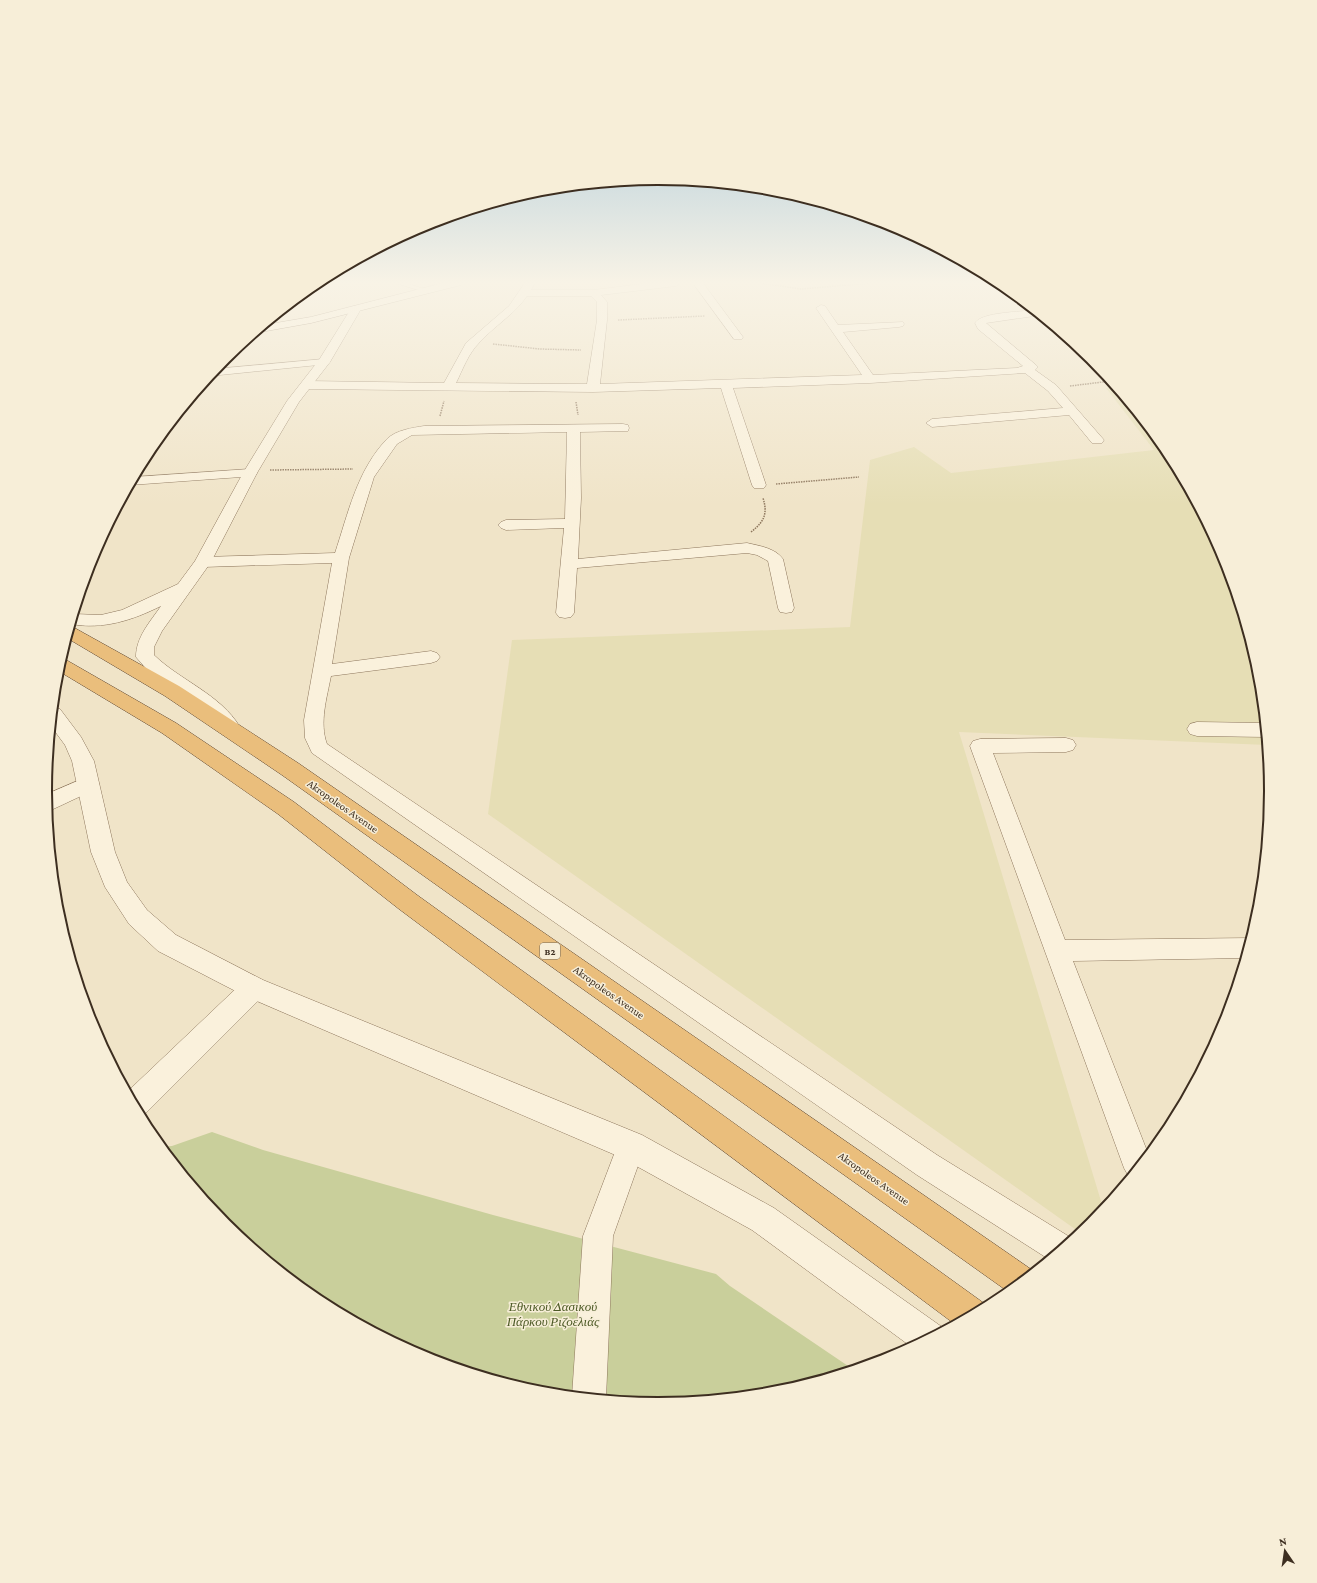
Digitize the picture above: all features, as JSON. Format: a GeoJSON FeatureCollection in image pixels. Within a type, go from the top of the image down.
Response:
{"type":"FeatureCollection","features":[{"type":"Feature","properties":{"kind":"highway","name":"Akropoleos Avenue"},"geometry":{"type":"LineString","coordinates":[[73,634],[172,690],[296,773],[1019,1279]]}},
{"type":"Feature","properties":{"kind":"highway"},"geometry":{"type":"LineString","coordinates":[[65,667],[168,728],[286,808],[408,902],[969,1313]]}},
{"type":"Feature","properties":{"kind":"street"},"geometry":{"type":"LineString","coordinates":[[235,732],[205,701],[156,668],[145,657],[146,647],[153,630],[186,583],[203,562],[251,471],[293,401],[307,385],[327,357]]}},
{"type":"Feature","properties":{"kind":"street"},"geometry":{"type":"LineString","coordinates":[[448,387],[465,357]]}},
{"type":"Feature","properties":{"kind":"street"},"geometry":{"type":"LineString","coordinates":[[593,388],[597,357]]}},
{"type":"Feature","properties":{"kind":"street"},"geometry":{"type":"LineString","coordinates":[[855,357],[870,379]]}},
{"type":"Feature","properties":{"kind":"street"},"geometry":{"type":"LineString","coordinates":[[307,385],[575,388],[726,385],[870,379],[1027,369],[1032,367],[1032,365],[1021,357]]}},
{"type":"Feature","properties":{"kind":"street"},"geometry":{"type":"LineString","coordinates":[[222,372],[324,362]]}},
{"type":"Feature","properties":{"kind":"street"},"geometry":{"type":"LineString","coordinates":[[1027,369],[1052,388],[1097,440]]}},
{"type":"Feature","properties":{"kind":"street"},"geometry":{"type":"LineString","coordinates":[[726,385],[759,485]]}},
{"type":"Feature","properties":{"kind":"street"},"geometry":{"type":"LineString","coordinates":[[932,423],[1072,411]]}},
{"type":"Feature","properties":{"kind":"street"},"geometry":{"type":"LineString","coordinates":[[623,428],[424,430],[402,434],[392,441],[367,477],[341,558],[314,720],[315,738],[319,748],[926,1165],[1058,1247]]}},
{"type":"Feature","properties":{"kind":"street"},"geometry":{"type":"LineString","coordinates":[[565,613],[570,564],[576,429]]}},
{"type":"Feature","properties":{"kind":"street"},"geometry":{"type":"LineString","coordinates":[[138,481],[251,471]]}},
{"type":"Feature","properties":{"kind":"street"},"geometry":{"type":"LineString","coordinates":[[506,525],[572,523]]}},
{"type":"Feature","properties":{"kind":"street"},"geometry":{"type":"LineString","coordinates":[[570,564],[726,549],[747,548],[762,551],[775,559],[786,608]]}},
{"type":"Feature","properties":{"kind":"street"},"geometry":{"type":"LineString","coordinates":[[203,562],[341,558]]}},
{"type":"Feature","properties":{"kind":"street"},"geometry":{"type":"LineString","coordinates":[[78,619],[108,618],[136,612],[155,604],[186,583]]}},
{"type":"Feature","properties":{"kind":"street"},"geometry":{"type":"LineString","coordinates":[[323,671],[432,657]]}},
{"type":"Feature","properties":{"kind":"street"},"geometry":{"type":"LineString","coordinates":[[56,718],[74,742],[83,761],[103,852],[117,887],[138,917],[167,943],[254,988],[631,1146],[763,1219],[925,1336]]}},
{"type":"Feature","properties":{"kind":"street"},"geometry":{"type":"LineString","coordinates":[[1197,729],[1262,730]]}},
{"type":"Feature","properties":{"kind":"street"},"geometry":{"type":"LineString","coordinates":[[1066,745],[980,746],[1137,1164]]}},
{"type":"Feature","properties":{"kind":"street"},"geometry":{"type":"LineString","coordinates":[[52,801],[89,784]]}},
{"type":"Feature","properties":{"kind":"street"},"geometry":{"type":"LineString","coordinates":[[1057,951],[1244,947]]}},
{"type":"Feature","properties":{"kind":"street"},"geometry":{"type":"LineString","coordinates":[[137,1102],[254,988]]}},
{"type":"Feature","properties":{"kind":"street"},"geometry":{"type":"LineString","coordinates":[[589,1394],[598,1236],[631,1146]]}},
{"type":"Feature","properties":{"kind":"path"},"geometry":{"type":"LineString","coordinates":[[1052,388],[1104,382]]}},
{"type":"Feature","properties":{"kind":"path"},"geometry":{"type":"LineString","coordinates":[[437,430],[448,387]]}},
{"type":"Feature","properties":{"kind":"path"},"geometry":{"type":"LineString","coordinates":[[575,388],[576,429]]}},
{"type":"Feature","properties":{"kind":"path"},"geometry":{"type":"LineString","coordinates":[[251,471],[372,469]]}},
{"type":"Feature","properties":{"kind":"path"},"geometry":{"type":"LineString","coordinates":[[726,549],[760,526],[766,517],[767,511],[759,485],[859,477]]}},
{"type":"Feature","properties":{"kind":"shaded area"},"geometry":{"type":"Polygon","coordinates":[[[1110,387],[1140,422],[1163,455],[1184,488],[1219,559],[1233,597],[1244,635],[1260,712],[1263,745],[959,732],[1102,1204],[1076,1230],[488,814],[512,640],[850,627],[870,460],[914,447],[951,473],[1154,450],[1106,388],[1110,387]]]}},
{"type":"Feature","properties":{"kind":"green space","name":"Εθνικού Δασικού Πάρκου Ριζοελιάς"},"geometry":{"type":"Polygon","coordinates":[[[212,1132],[263,1150],[493,1215],[716,1274],[730,1286],[850,1367],[777,1386],[738,1393],[698,1397],[658,1398],[619,1397],[579,1393],[540,1386],[464,1366],[426,1352],[355,1317],[289,1273],[230,1220],[203,1191],[177,1161],[167,1146],[212,1132]]]}}]}
